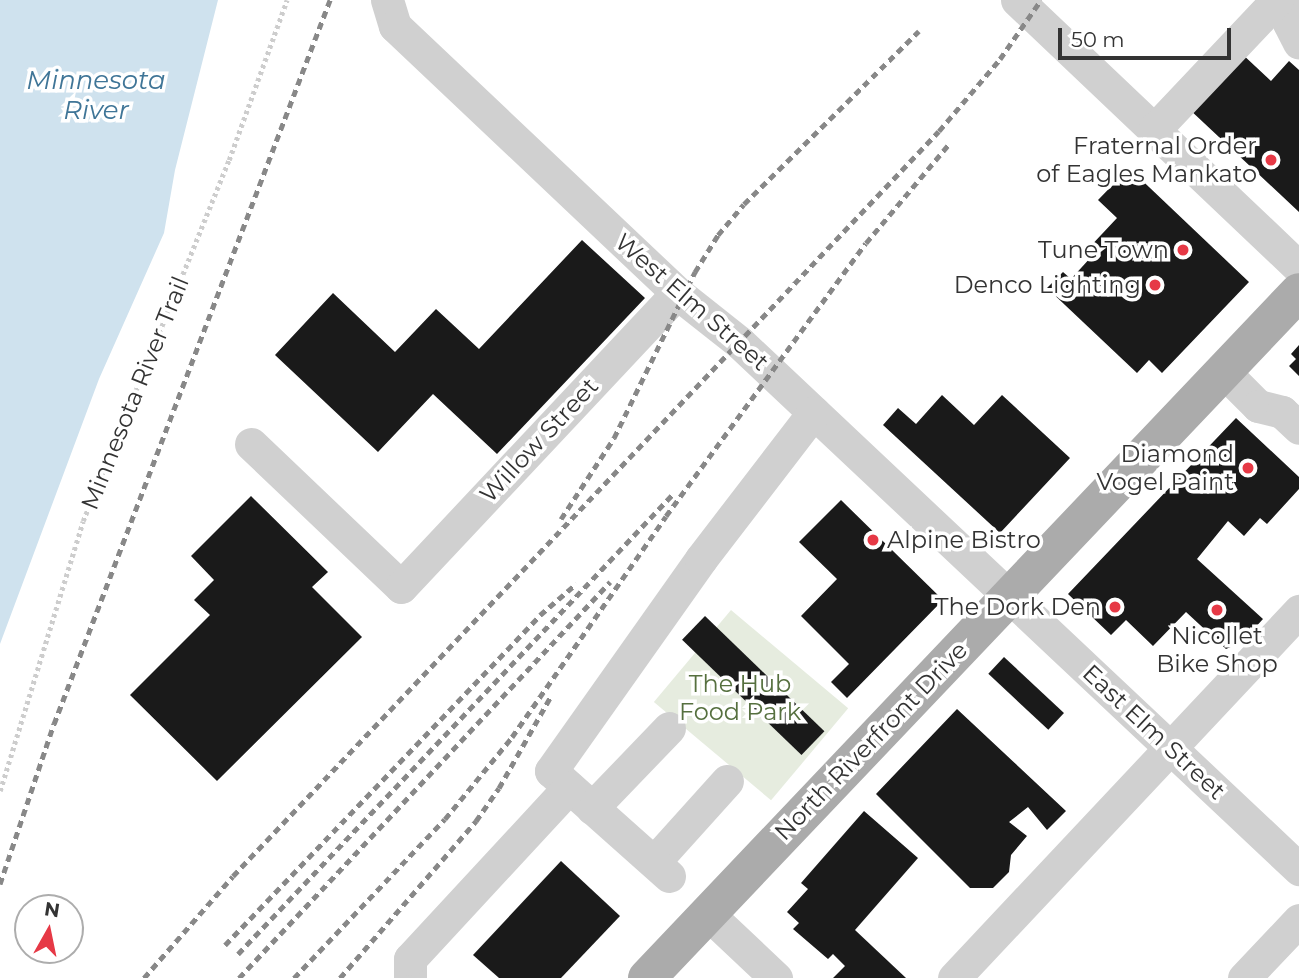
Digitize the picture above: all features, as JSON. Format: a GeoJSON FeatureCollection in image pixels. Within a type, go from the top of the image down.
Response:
{"type":"FeatureCollection","features":[{"type":"Feature","properties":{"kind":"main road","name":"North Riverfront Drive"},"geometry":{"type":"LineString","coordinates":[[647,978],[1299,292]]}},
{"type":"Feature","properties":{"kind":"street","name":"West Elm Street"},"geometry":{"type":"LineString","coordinates":[[387,0],[395,26],[677,293],[740,343],[1009,596]]}},
{"type":"Feature","properties":{"kind":"street"},"geometry":{"type":"LineString","coordinates":[[1017,0],[1299,268]]}},
{"type":"Feature","properties":{"kind":"street"},"geometry":{"type":"LineString","coordinates":[[1154,130],[1278,0]]}},
{"type":"Feature","properties":{"kind":"street"},"geometry":{"type":"LineString","coordinates":[[1299,9],[1289,23],[1299,43]]}},
{"type":"Feature","properties":{"kind":"street","name":"Willow Street"},"geometry":{"type":"LineString","coordinates":[[251,444],[401,587],[677,293]]}},
{"type":"Feature","properties":{"kind":"street"},"geometry":{"type":"LineString","coordinates":[[1223,371],[1258,406],[1282,412],[1299,428]]}},
{"type":"Feature","properties":{"kind":"street"},"geometry":{"type":"LineString","coordinates":[[727,781],[661,869],[551,771],[701,559],[814,412]]}},
{"type":"Feature","properties":{"kind":"street","name":"East Elm Street"},"geometry":{"type":"LineString","coordinates":[[1009,596],[1299,869]]}},
{"type":"Feature","properties":{"kind":"street"},"geometry":{"type":"LineString","coordinates":[[954,978],[1299,611]]}},
{"type":"Feature","properties":{"kind":"street"},"geometry":{"type":"LineString","coordinates":[[410,978],[410,959],[580,797],[669,728]]}},
{"type":"Feature","properties":{"kind":"street"},"geometry":{"type":"LineString","coordinates":[[708,913],[776,978]]}},
{"type":"Feature","properties":{"kind":"street"},"geometry":{"type":"LineString","coordinates":[[1244,978],[1299,920]]}},
{"type":"Feature","properties":{"kind":"path","name":"Minnesota River Trail"},"geometry":{"type":"LineString","coordinates":[[0,791],[83,521],[229,160],[287,0]]}},
{"type":"Feature","properties":{"kind":"green space","name":"The Hub Food Park"},"geometry":{"type":"Polygon","coordinates":[[[731,610],[848,708],[771,800],[654,702],[731,610]]]}},
{"type":"Feature","properties":{"kind":"water","name":"Minnesota River"},"geometry":{"type":"Polygon","coordinates":[[[0,0],[218,0],[175,170],[164,233],[99,379],[0,644],[0,0]]]}},
{"type":"Feature","properties":{"kind":"building","name":"Fraternal Order of Eagles Mankato"},"geometry":{"type":"Polygon","coordinates":[[[1240,52],[1271,81],[1289,61],[1299,70],[1299,212],[1188,108],[1240,52]]]}},
{"type":"Feature","properties":{"kind":"building"},"geometry":{"type":"Polygon","coordinates":[[[1129,168],[1249,282],[1162,373],[1149,360],[1137,373],[1047,288],[1063,272],[1071,279],[1092,256],[1086,251],[1117,218],[1098,200],[1129,168]]]}},
{"type":"Feature","properties":{"kind":"building"},"geometry":{"type":"Polygon","coordinates":[[[582,240],[645,298],[497,454],[433,394],[378,452],[275,355],[333,293],[395,352],[436,309],[479,349],[582,240]]]}},
{"type":"Feature","properties":{"kind":"building"},"geometry":{"type":"Polygon","coordinates":[[[1299,345],[1299,376],[1289,366],[1296,359],[1291,354],[1299,345]]]}},
{"type":"Feature","properties":{"kind":"building"},"geometry":{"type":"Polygon","coordinates":[[[942,395],[974,425],[1002,395],[1070,458],[1000,533],[883,425],[898,408],[916,424],[942,395]]]}},
{"type":"Feature","properties":{"kind":"building"},"geometry":{"type":"Polygon","coordinates":[[[1236,418],[1299,477],[1299,489],[1267,524],[1260,518],[1244,536],[1228,521],[1197,559],[1263,619],[1242,642],[1226,649],[1186,612],[1153,646],[1126,620],[1111,635],[1068,594],[1236,418]]]}},
{"type":"Feature","properties":{"kind":"building"},"geometry":{"type":"Polygon","coordinates":[[[251,496],[328,572],[312,587],[362,637],[217,781],[130,695],[210,615],[194,600],[214,580],[191,556],[251,496]]]}},
{"type":"Feature","properties":{"kind":"building"},"geometry":{"type":"Polygon","coordinates":[[[841,500],[943,600],[847,698],[831,682],[849,664],[801,616],[837,579],[799,542],[841,500]]]}},
{"type":"Feature","properties":{"kind":"building"},"geometry":{"type":"Polygon","coordinates":[[[705,616],[824,731],[801,755],[682,640],[705,616]]]}},
{"type":"Feature","properties":{"kind":"building"},"geometry":{"type":"Polygon","coordinates":[[[1004,657],[1064,713],[1048,730],[988,674],[1004,657]]]}},
{"type":"Feature","properties":{"kind":"building"},"geometry":{"type":"Polygon","coordinates":[[[957,709],[1066,811],[1047,830],[1028,807],[1009,822],[1027,836],[1011,855],[1009,872],[993,888],[970,888],[876,794],[957,709]]]}},
{"type":"Feature","properties":{"kind":"building"},"geometry":{"type":"Polygon","coordinates":[[[864,811],[918,858],[855,930],[906,978],[833,978],[845,966],[833,954],[828,959],[793,929],[799,923],[787,912],[808,889],[801,883],[864,811]]]}},
{"type":"Feature","properties":{"kind":"building"},"geometry":{"type":"Polygon","coordinates":[[[561,861],[620,916],[561,978],[499,978],[473,955],[561,861]]]}},
{"type":"Feature","properties":{"kind":"railway"},"geometry":{"type":"LineString","coordinates":[[0,884],[54,724],[330,0]]}},
{"type":"Feature","properties":{"kind":"railway"},"geometry":{"type":"LineString","coordinates":[[144,978],[233,876],[939,131],[1000,59],[1041,0]]}},
{"type":"Feature","properties":{"kind":"railway"},"geometry":{"type":"LineString","coordinates":[[561,519],[614,438],[695,272],[718,235],[744,204],[919,31]]}},
{"type":"Feature","properties":{"kind":"railway"},"geometry":{"type":"LineString","coordinates":[[294,978],[445,819],[512,737],[666,516],[866,243],[949,144]]}},
{"type":"Feature","properties":{"kind":"railway"},"geometry":{"type":"LineString","coordinates":[[238,954],[672,495]]}},
{"type":"Feature","properties":{"kind":"railway"},"geometry":{"type":"LineString","coordinates":[[239,978],[610,582]]}},
{"type":"Feature","properties":{"kind":"railway"},"geometry":{"type":"LineString","coordinates":[[225,945],[540,615],[576,584]]}},
{"type":"Feature","properties":{"kind":"railway"},"geometry":{"type":"LineString","coordinates":[[340,978],[476,821],[499,788],[551,696]]}},
{"type":"Feature","properties":{"kind":"place","name":"Fraternal Order of Eagles Mankato"},"geometry":{"type":"Point","coordinates":[1271,160]}},
{"type":"Feature","properties":{"kind":"place","name":"Tune Town"},"geometry":{"type":"Point","coordinates":[1183,250]}},
{"type":"Feature","properties":{"kind":"place","name":"Denco Lighting"},"geometry":{"type":"Point","coordinates":[1155,285]}},
{"type":"Feature","properties":{"kind":"place","name":"Diamond Vogel Paint"},"geometry":{"type":"Point","coordinates":[1248,468]}},
{"type":"Feature","properties":{"kind":"place","name":"Alpine Bistro"},"geometry":{"type":"Point","coordinates":[873,540]}},
{"type":"Feature","properties":{"kind":"place","name":"The Dork Den"},"geometry":{"type":"Point","coordinates":[1115,607]}},
{"type":"Feature","properties":{"kind":"place","name":"Nicollet Bike Shop"},"geometry":{"type":"Point","coordinates":[1217,610]}}]}
